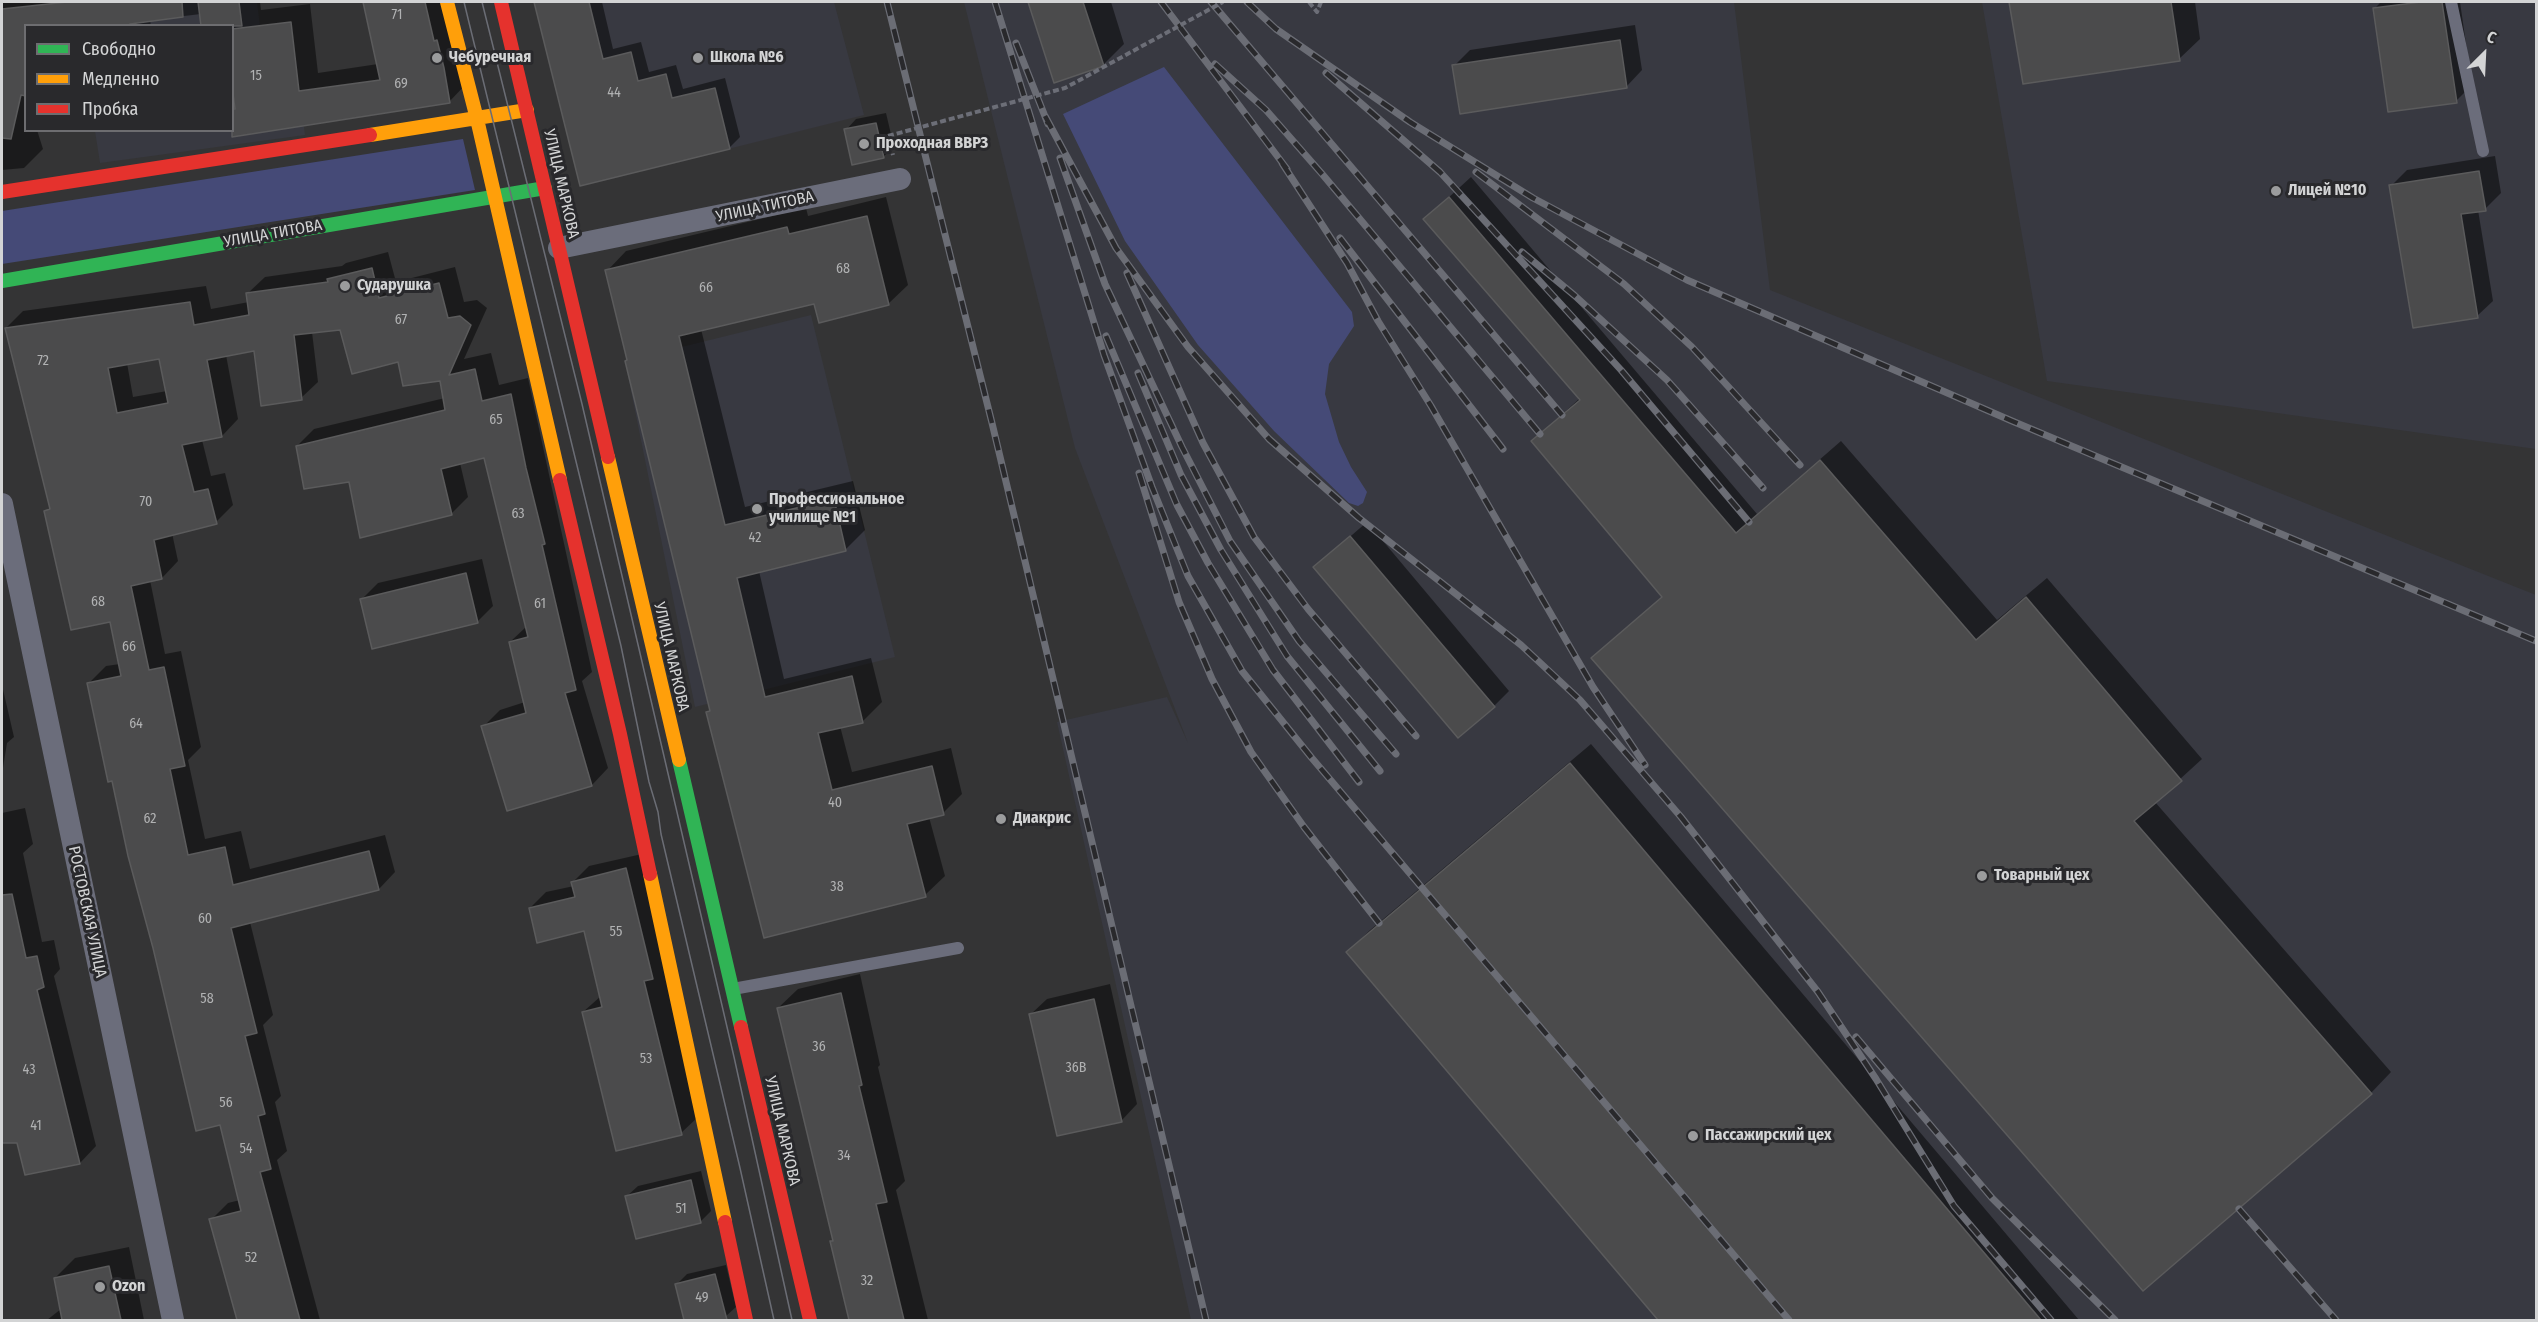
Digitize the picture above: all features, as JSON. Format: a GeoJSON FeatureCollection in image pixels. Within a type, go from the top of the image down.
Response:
{"type":"FeatureCollection","features":[{"type":"Feature","properties":{"kind":"main road"},"geometry":{"type":"LineString","coordinates":[[447,2],[477,119],[493,196],[620,734],[746,1320]]}},
{"type":"Feature","properties":{"kind":"main road","name":"УЛИЦА МАРКОВА"},"geometry":{"type":"LineString","coordinates":[[501,2],[810,1320]]}},
{"type":"Feature","properties":{"kind":"main road"},"geometry":{"type":"LineString","coordinates":[[2,192],[527,110]]}},
{"type":"Feature","properties":{"kind":"main road","name":"УЛИЦА ТИТОВА"},"geometry":{"type":"LineString","coordinates":[[2,281],[545,188]]}},
{"type":"Feature","properties":{"kind":"street","name":"УЛИЦА ТИТОВА"},"geometry":{"type":"LineString","coordinates":[[559,248],[900,178]]}},
{"type":"Feature","properties":{"kind":"street","name":"РОСТОВСКАЯ УЛИЦА"},"geometry":{"type":"LineString","coordinates":[[2,504],[173,1320]]}},
{"type":"Feature","properties":{"kind":"lane"},"geometry":{"type":"LineString","coordinates":[[2451,2],[2483,151]]}},
{"type":"Feature","properties":{"kind":"lane"},"geometry":{"type":"LineString","coordinates":[[732,989],[958,948]]}},
{"type":"Feature","properties":{"kind":"path"},"geometry":{"type":"LineString","coordinates":[[888,136],[1065,88],[1223,2]]}},
{"type":"Feature","properties":{"kind":"path"},"geometry":{"type":"LineString","coordinates":[[1309,2],[1317,12],[1321,2]]}},
{"type":"Feature","properties":{"kind":"shaded area"},"geometry":{"type":"Polygon","coordinates":[[[78,2],[257,2],[260,26],[291,22],[305,135],[100,163],[95,132],[234,132],[234,24],[81,24],[78,2]]]}},
{"type":"Feature","properties":{"kind":"shaded area","name":"Школа №6"},"geometry":{"type":"Polygon","coordinates":[[[534,2],[834,2],[864,115],[580,186],[534,2]]]}},
{"type":"Feature","properties":{"kind":"shaded area"},"geometry":{"type":"Polygon","coordinates":[[[964,2],[1734,2],[1770,290],[2536,595],[2536,1320],[1191,1320],[1057,722],[1167,697],[1188,743],[1075,448],[964,2]]]}},
{"type":"Feature","properties":{"kind":"shaded area","name":"Лицей №10"},"geometry":{"type":"Polygon","coordinates":[[[1982,2],[2536,2],[2536,449],[2047,381],[1982,2]]]}},
{"type":"Feature","properties":{"kind":"shaded area"},"geometry":{"type":"Polygon","coordinates":[[[1164,67],[1352,312],[1354,326],[1329,364],[1325,394],[1339,442],[1367,492],[1363,503],[1358,506],[1349,503],[1274,431],[1198,345],[1125,241],[1063,114],[1164,67]]]}},
{"type":"Feature","properties":{"kind":"shaded area"},"geometry":{"type":"Polygon","coordinates":[[[463,139],[475,190],[2,264],[2,211],[463,139]]]}},
{"type":"Feature","properties":{"kind":"shaded area","name":"Профессиональное училище №1"},"geometry":{"type":"Polygon","coordinates":[[[811,315],[895,657],[695,707],[625,361],[811,315]]]}},
{"type":"Feature","properties":{"kind":"building"},"geometry":{"type":"Polygon","coordinates":[[[67,2],[182,2],[183,17],[130,24],[24,24],[24,96],[21,95],[11,139],[2,138],[2,9],[67,2]]]}},
{"type":"Feature","properties":{"kind":"building"},"geometry":{"type":"Polygon","coordinates":[[[198,2],[239,2],[242,26],[201,24],[198,2]]]}},
{"type":"Feature","properties":{"kind":"building"},"geometry":{"type":"Polygon","coordinates":[[[363,2],[425,2],[434,41],[437,40],[444,68],[450,103],[232,137],[235,109],[234,29],[291,22],[299,91],[380,80],[363,2]]]}},
{"type":"Feature","properties":{"kind":"building"},"geometry":{"type":"Polygon","coordinates":[[[534,2],[589,2],[603,59],[631,52],[638,81],[666,74],[672,98],[715,88],[730,149],[580,186],[534,2]]]}},
{"type":"Feature","properties":{"kind":"building"},"geometry":{"type":"Polygon","coordinates":[[[1028,2],[1083,2],[1104,66],[1054,83],[1028,2]]]}},
{"type":"Feature","properties":{"kind":"building"},"geometry":{"type":"Polygon","coordinates":[[[2009,2],[2171,2],[2180,61],[2023,84],[2009,2]]]}},
{"type":"Feature","properties":{"kind":"building"},"geometry":{"type":"Polygon","coordinates":[[[2421,2],[2442,2],[2457,103],[2388,112],[2373,8],[2421,2]]]}},
{"type":"Feature","properties":{"kind":"building"},"geometry":{"type":"Polygon","coordinates":[[[1620,40],[1627,88],[1460,114],[1452,65],[1620,40]]]}},
{"type":"Feature","properties":{"kind":"building","name":"Проходная ВВРЗ"},"geometry":{"type":"Polygon","coordinates":[[[876,123],[884,158],[852,165],[844,129],[876,123]]]}},
{"type":"Feature","properties":{"kind":"building"},"geometry":{"type":"Polygon","coordinates":[[[2479,171],[2486,211],[2461,214],[2478,318],[2413,328],[2389,185],[2479,171]]]}},
{"type":"Feature","properties":{"kind":"building","name":"Товарный цех"},"geometry":{"type":"Polygon","coordinates":[[[1449,197],[1736,533],[1820,460],[1976,640],[2026,597],[2182,781],[2134,821],[2372,1094],[2143,1291],[1591,658],[1662,597],[1531,441],[1580,400],[1423,219],[1449,197]]]}},
{"type":"Feature","properties":{"kind":"building"},"geometry":{"type":"Polygon","coordinates":[[[867,216],[889,305],[819,323],[814,304],[679,336],[725,525],[834,499],[846,551],[737,578],[765,697],[852,676],[863,723],[818,733],[832,790],[932,766],[944,815],[907,824],[926,897],[764,938],[706,712],[710,711],[605,270],[787,227],[789,234],[867,216]]]}},
{"type":"Feature","properties":{"kind":"building"},"geometry":{"type":"Polygon","coordinates":[[[372,268],[379,298],[439,283],[448,318],[460,316],[471,325],[449,375],[475,369],[482,401],[511,394],[545,544],[542,545],[576,690],[565,693],[592,786],[507,811],[481,726],[526,713],[509,642],[528,637],[484,458],[441,469],[452,515],[360,538],[349,482],[304,489],[296,446],[445,410],[440,381],[403,386],[398,362],[352,374],[340,330],[294,335],[302,400],[261,406],[254,351],[207,360],[222,437],[182,445],[194,492],[208,489],[217,524],[154,540],[162,579],[131,586],[149,670],[164,667],[185,766],[170,769],[188,855],[225,847],[233,885],[369,851],[379,890],[231,928],[257,1033],[245,1036],[265,1114],[258,1116],[271,1169],[260,1172],[300,1320],[237,1320],[209,1219],[241,1211],[220,1125],[196,1131],[153,948],[128,856],[112,781],[108,782],[87,683],[121,676],[110,622],[71,630],[44,511],[50,509],[5,328],[190,302],[194,325],[249,315],[246,293],[328,282],[327,279],[372,268]],[[159,359],[108,368],[117,413],[168,403],[159,359]]]}},
{"type":"Feature","properties":{"kind":"building"},"geometry":{"type":"Polygon","coordinates":[[[1350,536],[1495,707],[1458,738],[1313,567],[1350,536]]]}},
{"type":"Feature","properties":{"kind":"building"},"geometry":{"type":"Polygon","coordinates":[[[466,573],[478,623],[372,649],[360,599],[466,573]]]}},
{"type":"Feature","properties":{"kind":"building","name":"Пассажирский цех"},"geometry":{"type":"Polygon","coordinates":[[[1570,763],[2041,1320],[1658,1320],[1346,952],[1570,763]]]}},
{"type":"Feature","properties":{"kind":"building"},"geometry":{"type":"Polygon","coordinates":[[[626,868],[653,979],[644,981],[682,1135],[616,1151],[582,1012],[602,1007],[584,931],[537,943],[529,908],[575,897],[571,882],[626,868]]]}},
{"type":"Feature","properties":{"kind":"building"},"geometry":{"type":"Polygon","coordinates":[[[12,894],[26,958],[37,956],[44,987],[37,990],[80,1164],[25,1175],[17,1143],[2,1143],[2,895],[12,894]]]}},
{"type":"Feature","properties":{"kind":"building"},"geometry":{"type":"Polygon","coordinates":[[[841,993],[862,1085],[859,1086],[887,1202],[876,1204],[904,1320],[849,1320],[830,1241],[833,1241],[777,1008],[841,993]]]}},
{"type":"Feature","properties":{"kind":"building"},"geometry":{"type":"Polygon","coordinates":[[[1094,999],[1122,1122],[1057,1136],[1029,1014],[1094,999]]]}},
{"type":"Feature","properties":{"kind":"building"},"geometry":{"type":"Polygon","coordinates":[[[691,1180],[701,1223],[636,1239],[625,1196],[691,1180]]]}},
{"type":"Feature","properties":{"kind":"building"},"geometry":{"type":"Polygon","coordinates":[[[109,1266],[121,1320],[62,1320],[54,1278],[109,1266]]]}},
{"type":"Feature","properties":{"kind":"building"},"geometry":{"type":"Polygon","coordinates":[[[715,1274],[727,1320],[684,1320],[675,1284],[715,1274]]]}},
{"type":"Feature","properties":{"kind":"tram line"},"geometry":{"type":"LineString","coordinates":[[464,2],[621,646],[649,782],[658,812],[661,834],[774,1320]]}},
{"type":"Feature","properties":{"kind":"tram line"},"geometry":{"type":"LineString","coordinates":[[482,2],[582,404],[734,1057],[792,1320]]}},
{"type":"Feature","properties":{"kind":"railway"},"geometry":{"type":"LineString","coordinates":[[887,2],[992,423],[1206,1320]]}},
{"type":"Feature","properties":{"kind":"railway"},"geometry":{"type":"LineString","coordinates":[[995,2],[1104,355],[1152,487],[1188,576],[1242,671],[1311,757],[1789,1320]]}},
{"type":"Feature","properties":{"kind":"railway"},"geometry":{"type":"LineString","coordinates":[[1161,2],[1287,169]]}},
{"type":"Feature","properties":{"kind":"railway"},"geometry":{"type":"LineString","coordinates":[[1211,2],[1562,415]]}},
{"type":"Feature","properties":{"kind":"railway"},"geometry":{"type":"LineString","coordinates":[[1247,2],[1276,29],[1410,122],[1533,198],[1687,280],[2012,421],[2536,641]]}},
{"type":"Feature","properties":{"kind":"railway"},"geometry":{"type":"LineString","coordinates":[[1016,43],[1048,124]]}},
{"type":"Feature","properties":{"kind":"railway"},"geometry":{"type":"LineString","coordinates":[[1215,64],[1266,110],[1540,434]]}},
{"type":"Feature","properties":{"kind":"railway"},"geometry":{"type":"LineString","coordinates":[[1326,73],[1440,172],[1621,370],[1749,522]]}},
{"type":"Feature","properties":{"kind":"railway"},"geometry":{"type":"LineString","coordinates":[[1045,116],[1116,248],[1188,347],[1269,439],[1359,518],[1521,645],[1580,700],[1681,817],[1818,992],[1876,1079],[1954,1206],[2051,1320]]}},
{"type":"Feature","properties":{"kind":"railway"},"geometry":{"type":"LineString","coordinates":[[1060,158],[1105,284],[1182,447],[1230,541],[1299,641],[1396,754]]}},
{"type":"Feature","properties":{"kind":"railway"},"geometry":{"type":"LineString","coordinates":[[1282,163],[1347,263],[1378,321],[1431,406],[1593,687],[1645,765]]}},
{"type":"Feature","properties":{"kind":"railway"},"geometry":{"type":"LineString","coordinates":[[1476,172],[1624,284],[1692,347],[1800,465]]}},
{"type":"Feature","properties":{"kind":"railway"},"geometry":{"type":"LineString","coordinates":[[1340,238],[1503,449]]}},
{"type":"Feature","properties":{"kind":"railway"},"geometry":{"type":"LineString","coordinates":[[1522,252],[1574,295],[1667,380],[1763,488]]}},
{"type":"Feature","properties":{"kind":"railway"},"geometry":{"type":"LineString","coordinates":[[1127,273],[1203,443],[1254,537],[1308,609],[1416,736]]}},
{"type":"Feature","properties":{"kind":"railway"},"geometry":{"type":"LineString","coordinates":[[1106,336],[1177,505],[1208,563],[1273,670],[1359,782]]}},
{"type":"Feature","properties":{"kind":"railway"},"geometry":{"type":"LineString","coordinates":[[1138,373],[1181,475],[1221,550],[1287,656],[1380,771]]}},
{"type":"Feature","properties":{"kind":"railway"},"geometry":{"type":"LineString","coordinates":[[1139,473],[1179,602],[1212,679],[1251,752],[1304,827],[1379,923]]}},
{"type":"Feature","properties":{"kind":"railway"},"geometry":{"type":"LineString","coordinates":[[1856,1037],[1992,1198],[2115,1320]]}},
{"type":"Feature","properties":{"kind":"railway"},"geometry":{"type":"LineString","coordinates":[[2239,1209],[2336,1320]]}},
{"type":"Feature","properties":{"kind":"traffic: fast"},"geometry":{"type":"LineString","coordinates":[[2,281],[545,188]]}},
{"type":"Feature","properties":{"kind":"traffic: fast"},"geometry":{"type":"LineString","coordinates":[[679,760],[741,1027]]}},
{"type":"Feature","properties":{"kind":"traffic: slow"},"geometry":{"type":"LineString","coordinates":[[447,2],[477,119],[560,480]]}},
{"type":"Feature","properties":{"kind":"traffic: slow"},"geometry":{"type":"LineString","coordinates":[[370,135],[527,110]]}},
{"type":"Feature","properties":{"kind":"traffic: slow"},"geometry":{"type":"LineString","coordinates":[[608,457],[679,760]]}},
{"type":"Feature","properties":{"kind":"traffic: slow"},"geometry":{"type":"LineString","coordinates":[[650,874],[725,1222]]}},
{"type":"Feature","properties":{"kind":"traffic: jam"},"geometry":{"type":"LineString","coordinates":[[501,2],[608,457]]}},
{"type":"Feature","properties":{"kind":"traffic: jam"},"geometry":{"type":"LineString","coordinates":[[2,192],[370,135]]}},
{"type":"Feature","properties":{"kind":"traffic: jam"},"geometry":{"type":"LineString","coordinates":[[560,480],[620,734],[650,874]]}},
{"type":"Feature","properties":{"kind":"traffic: jam"},"geometry":{"type":"LineString","coordinates":[[741,1027],[810,1320]]}},
{"type":"Feature","properties":{"kind":"traffic: jam"},"geometry":{"type":"LineString","coordinates":[[725,1222],[746,1320]]}},
{"type":"Feature","properties":{"kind":"place","name":"Чебуречная"},"geometry":{"type":"Point","coordinates":[437,58]}},
{"type":"Feature","properties":{"kind":"place","name":"Школа №6"},"geometry":{"type":"Point","coordinates":[698,58]}},
{"type":"Feature","properties":{"kind":"place","name":"Проходная ВВРЗ"},"geometry":{"type":"Point","coordinates":[864,144]}},
{"type":"Feature","properties":{"kind":"place","name":"Лицей №10"},"geometry":{"type":"Point","coordinates":[2276,191]}},
{"type":"Feature","properties":{"kind":"place","name":"Сударушка"},"geometry":{"type":"Point","coordinates":[345,286]}},
{"type":"Feature","properties":{"kind":"place","name":"Профессиональное училище №1"},"geometry":{"type":"Point","coordinates":[757,509]}},
{"type":"Feature","properties":{"kind":"place","name":"Диакрис"},"geometry":{"type":"Point","coordinates":[1001,819]}},
{"type":"Feature","properties":{"kind":"place","name":"Товарный цех"},"geometry":{"type":"Point","coordinates":[1982,876]}},
{"type":"Feature","properties":{"kind":"place","name":"Пассажирский цех"},"geometry":{"type":"Point","coordinates":[1693,1136]}},
{"type":"Feature","properties":{"kind":"place","name":"Ozon"},"geometry":{"type":"Point","coordinates":[100,1287]}}]}
